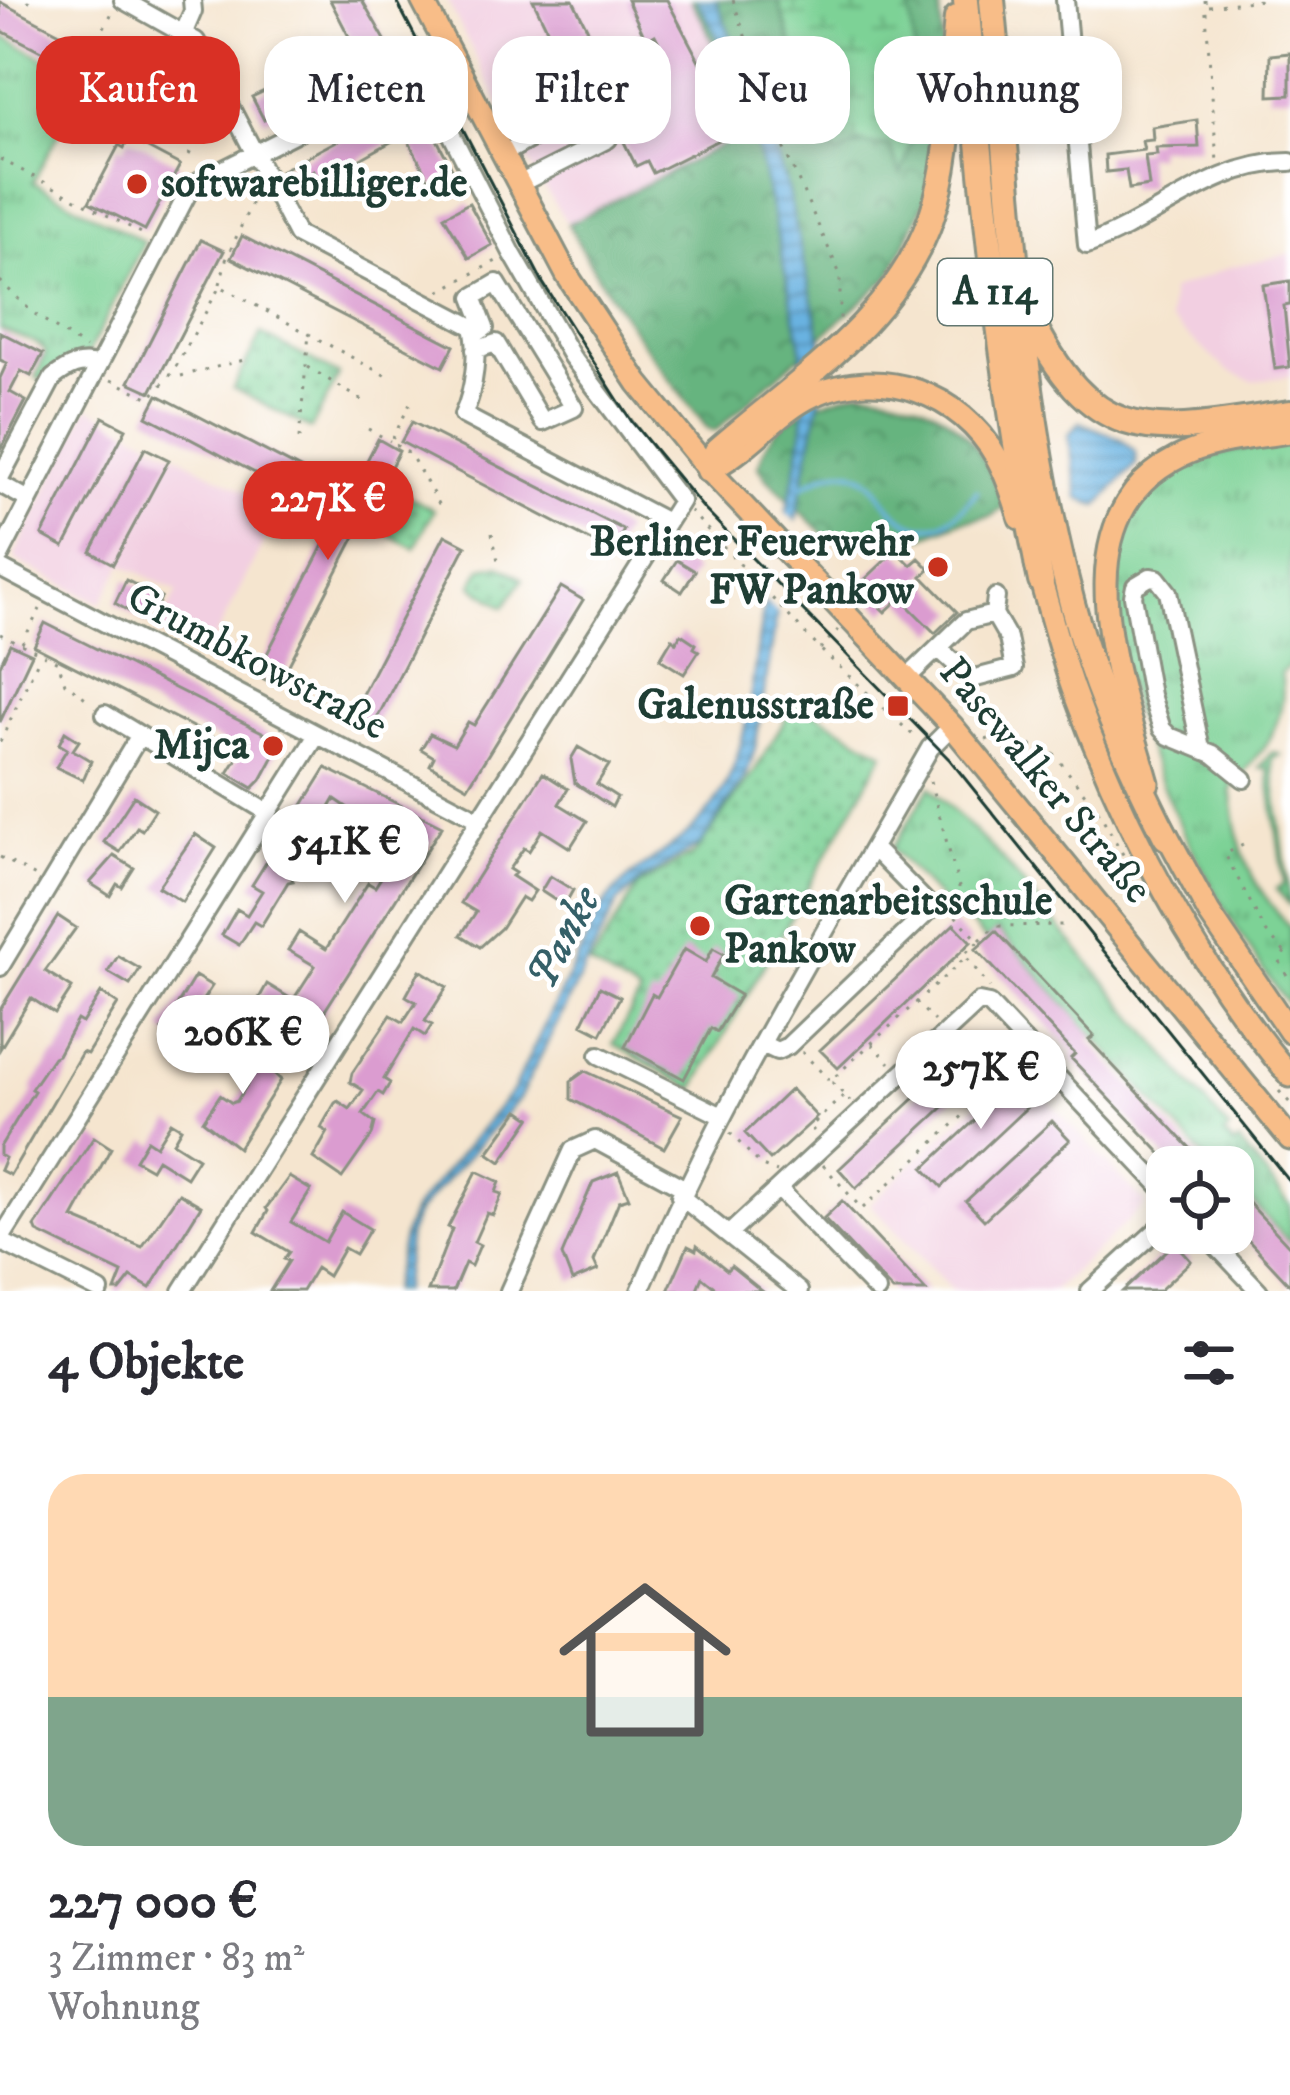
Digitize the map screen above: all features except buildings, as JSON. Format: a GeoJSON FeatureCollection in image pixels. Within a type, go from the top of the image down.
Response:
{"type":"FeatureCollection","features":[{"type":"Feature","properties":{"kind":"highway"},"geometry":{"type":"LineString","coordinates":[[709,470],[717,451],[878,310],[916,250],[939,189],[962,0]]}},
{"type":"Feature","properties":{"kind":"highway","name":"A 114"},"geometry":{"type":"LineString","coordinates":[[962,0],[1014,452],[1041,580]]}},
{"type":"Feature","properties":{"kind":"highway","name":"A 114"},"geometry":{"type":"LineString","coordinates":[[992,0],[1038,445],[1080,634],[1116,737],[1166,837]]}},
{"type":"Feature","properties":{"kind":"highway"},"geometry":{"type":"LineString","coordinates":[[1022,300],[1066,381],[1109,415],[1180,428],[1290,413]]}},
{"type":"Feature","properties":{"kind":"main road","name":"Pasewalker Straße"},"geometry":{"type":"LineString","coordinates":[[422,0],[567,275],[608,339],[709,470],[952,726],[1290,1139]]}},
{"type":"Feature","properties":{"kind":"main road"},"geometry":{"type":"LineString","coordinates":[[709,470],[730,460],[812,396],[867,384],[895,383],[946,403],[996,455],[1081,709],[1143,847],[1186,929],[1283,1082]]}},
{"type":"Feature","properties":{"kind":"main road"},"geometry":{"type":"LineString","coordinates":[[1290,432],[1222,442],[1180,456],[1141,488],[1116,527],[1103,583],[1107,625],[1166,837],[1209,913],[1290,1032]]}},
{"type":"Feature","properties":{"kind":"street"},"geometry":{"type":"LineString","coordinates":[[121,0],[196,41],[297,235],[467,322],[476,342]]}},
{"type":"Feature","properties":{"kind":"street"},"geometry":{"type":"LineString","coordinates":[[184,32],[193,10],[191,0]]}},
{"type":"Feature","properties":{"kind":"street"},"geometry":{"type":"LineString","coordinates":[[1064,0],[1087,245],[1218,176],[1246,166],[1290,162]]}},
{"type":"Feature","properties":{"kind":"street"},"geometry":{"type":"LineString","coordinates":[[1,569],[29,500],[192,185],[419,71],[512,253],[572,357],[686,506],[667,522],[182,1291]]}},
{"type":"Feature","properties":{"kind":"street"},"geometry":{"type":"LineString","coordinates":[[503,154],[590,106],[608,139],[519,184]]}},
{"type":"Feature","properties":{"kind":"street"},"geometry":{"type":"LineString","coordinates":[[476,342],[496,343],[544,422],[574,408],[497,284],[473,297],[485,328],[476,342],[463,415],[667,522]]}},
{"type":"Feature","properties":{"kind":"street"},"geometry":{"type":"LineString","coordinates":[[29,500],[0,481],[53,377],[67,367],[97,365]]}},
{"type":"Feature","properties":{"kind":"street","name":"Grumbkowstraße"},"geometry":{"type":"LineString","coordinates":[[1,569],[480,820]]}},
{"type":"Feature","properties":{"kind":"street"},"geometry":{"type":"LineString","coordinates":[[1202,748],[1168,592],[1157,578],[1150,577],[1135,586],[1132,596],[1162,729],[1202,748],[1244,779]]}},
{"type":"Feature","properties":{"kind":"street"},"geometry":{"type":"LineString","coordinates":[[907,678],[938,648],[966,621],[995,606],[1014,668],[972,679],[938,648]]}},
{"type":"Feature","properties":{"kind":"street"},"geometry":{"type":"LineString","coordinates":[[105,714],[136,743],[268,813]]}},
{"type":"Feature","properties":{"kind":"street"},"geometry":{"type":"LineString","coordinates":[[640,1291],[682,1192],[726,1124],[762,1044],[930,748],[952,726]]}},
{"type":"Feature","properties":{"kind":"street"},"geometry":{"type":"LineString","coordinates":[[100,1291],[0,1240],[317,734]]}},
{"type":"Feature","properties":{"kind":"street"},"geometry":{"type":"LineString","coordinates":[[0,967],[136,743]]}},
{"type":"Feature","properties":{"kind":"street"},"geometry":{"type":"LineString","coordinates":[[762,1044],[777,1051],[788,1046],[932,908],[873,848]]}},
{"type":"Feature","properties":{"kind":"street"},"geometry":{"type":"LineString","coordinates":[[729,1234],[902,1074],[953,1034],[979,1002],[985,1002],[1146,1171]]}},
{"type":"Feature","properties":{"kind":"street"},"geometry":{"type":"LineString","coordinates":[[599,1055],[726,1124]]}},
{"type":"Feature","properties":{"kind":"street"},"geometry":{"type":"LineString","coordinates":[[509,1291],[573,1150],[595,1140],[682,1192],[800,1291]]}},
{"type":"Feature","properties":{"kind":"street"},"geometry":{"type":"LineString","coordinates":[[783,1185],[877,1291]]}},
{"type":"Feature","properties":{"kind":"street"},"geometry":{"type":"LineString","coordinates":[[1090,1291],[1146,1240]]}},
{"type":"Feature","properties":{"kind":"street"},"geometry":{"type":"LineString","coordinates":[[1224,1254],[1259,1291]]}},
{"type":"Feature","properties":{"kind":"path"},"geometry":{"type":"LineString","coordinates":[[99,36],[121,0]]}},
{"type":"Feature","properties":{"kind":"path"},"geometry":{"type":"LineString","coordinates":[[733,0],[781,142],[841,274],[840,328]]}},
{"type":"Feature","properties":{"kind":"path"},"geometry":{"type":"LineString","coordinates":[[1218,176],[1205,3],[1261,0]]}},
{"type":"Feature","properties":{"kind":"path"},"geometry":{"type":"LineString","coordinates":[[189,154],[194,144]]}},
{"type":"Feature","properties":{"kind":"path"},"geometry":{"type":"LineString","coordinates":[[0,160],[148,236]]}},
{"type":"Feature","properties":{"kind":"path"},"geometry":{"type":"LineString","coordinates":[[0,280],[97,365],[150,398],[173,372],[220,286],[226,260],[265,173]]}},
{"type":"Feature","properties":{"kind":"path"},"geometry":{"type":"LineString","coordinates":[[425,299],[512,253]]}},
{"type":"Feature","properties":{"kind":"path"},"geometry":{"type":"LineString","coordinates":[[220,286],[390,378]]}},
{"type":"Feature","properties":{"kind":"path"},"geometry":{"type":"LineString","coordinates":[[299,439],[310,333]]}},
{"type":"Feature","properties":{"kind":"path"},"geometry":{"type":"LineString","coordinates":[[181,376],[248,358]]}},
{"type":"Feature","properties":{"kind":"path"},"geometry":{"type":"LineString","coordinates":[[306,366],[363,401]]}},
{"type":"Feature","properties":{"kind":"path"},"geometry":{"type":"LineString","coordinates":[[392,442],[410,404]]}},
{"type":"Feature","properties":{"kind":"path"},"geometry":{"type":"LineString","coordinates":[[368,429],[410,454],[442,509]]}},
{"type":"Feature","properties":{"kind":"path"},"geometry":{"type":"LineString","coordinates":[[686,506],[820,649],[930,748]]}},
{"type":"Feature","properties":{"kind":"path"},"geometry":{"type":"LineString","coordinates":[[492,533],[499,565]]}},
{"type":"Feature","properties":{"kind":"path"},"geometry":{"type":"LineString","coordinates":[[21,644],[40,608]]}},
{"type":"Feature","properties":{"kind":"path"},"geometry":{"type":"LineString","coordinates":[[820,649],[839,629]]}},
{"type":"Feature","properties":{"kind":"path"},"geometry":{"type":"LineString","coordinates":[[0,634],[58,662],[65,683],[105,714]]}},
{"type":"Feature","properties":{"kind":"path"},"geometry":{"type":"LineString","coordinates":[[0,742],[41,654]]}},
{"type":"Feature","properties":{"kind":"path"},"geometry":{"type":"LineString","coordinates":[[985,740],[1001,734],[1054,754],[1099,812],[1140,886]]}},
{"type":"Feature","properties":{"kind":"path"},"geometry":{"type":"LineString","coordinates":[[930,779],[959,887],[959,898],[950,910],[979,941]]}},
{"type":"Feature","properties":{"kind":"path"},"geometry":{"type":"LineString","coordinates":[[1243,845],[1225,854],[1266,932],[1290,958]]}},
{"type":"Feature","properties":{"kind":"path"},"geometry":{"type":"LineString","coordinates":[[0,857],[38,877]]}},
{"type":"Feature","properties":{"kind":"path"},"geometry":{"type":"LineString","coordinates":[[830,1081],[995,926],[1064,925]]}},
{"type":"Feature","properties":{"kind":"path"},"geometry":{"type":"LineString","coordinates":[[1285,952],[1279,960],[1290,981]]}},
{"type":"Feature","properties":{"kind":"path"},"geometry":{"type":"LineString","coordinates":[[966,957],[991,985],[985,1002]]}},
{"type":"Feature","properties":{"kind":"path"},"geometry":{"type":"LineString","coordinates":[[914,1001],[1003,1079]]}},
{"type":"Feature","properties":{"kind":"path"},"geometry":{"type":"LineString","coordinates":[[871,1042],[902,1074]]}},
{"type":"Feature","properties":{"kind":"path"},"geometry":{"type":"LineString","coordinates":[[800,1050],[860,1112]]}},
{"type":"Feature","properties":{"kind":"path"},"geometry":{"type":"LineString","coordinates":[[822,1164],[862,1209],[1033,1051]]}},
{"type":"Feature","properties":{"kind":"path"},"geometry":{"type":"LineString","coordinates":[[1283,1082],[1290,1103]]}},
{"type":"Feature","properties":{"kind":"path"},"geometry":{"type":"LineString","coordinates":[[826,1144],[810,1127],[844,1095]]}},
{"type":"Feature","properties":{"kind":"path"},"geometry":{"type":"LineString","coordinates":[[726,1124],[762,1166],[775,1170],[783,1185]]}},
{"type":"Feature","properties":{"kind":"shaded area"},"geometry":{"type":"Polygon","coordinates":[[[447,0],[691,0],[710,36],[695,36],[695,144],[725,144],[568,224],[520,144],[671,144],[671,36],[492,36],[492,89],[447,0]]]}},
{"type":"Feature","properties":{"kind":"shaded area"},"geometry":{"type":"Polygon","coordinates":[[[1290,254],[1290,376],[1252,381],[1227,370],[1170,320],[1170,291],[1233,266],[1290,254]]]}},
{"type":"Feature","properties":{"kind":"shaded area"},"geometry":{"type":"Polygon","coordinates":[[[88,407],[280,510],[209,649],[198,645],[194,651],[156,631],[178,592],[123,564],[101,603],[17,561],[15,555],[88,407]]]}},
{"type":"Feature","properties":{"kind":"shaded area"},"geometry":{"type":"Polygon","coordinates":[[[1029,1055],[1036,1062],[1028,1071],[1046,1090],[1042,1094],[1146,1204],[1053,1291],[953,1291],[870,1204],[1029,1055]]]}},
{"type":"Feature","properties":{"kind":"green space"},"geometry":{"type":"Polygon","coordinates":[[[691,0],[697,0],[717,36],[710,36],[691,0]]]}},
{"type":"Feature","properties":{"kind":"green space"},"geometry":{"type":"Polygon","coordinates":[[[716,0],[778,0],[789,36],[731,36],[716,0]]]}},
{"type":"Feature","properties":{"kind":"green space"},"geometry":{"type":"Polygon","coordinates":[[[778,0],[908,0],[913,36],[874,36],[874,144],[910,144],[901,174],[890,146],[856,144],[839,155],[824,144],[850,144],[850,36],[790,36],[778,0]]]}},
{"type":"Feature","properties":{"kind":"green space"},"geometry":{"type":"Polygon","coordinates":[[[908,0],[939,0],[942,36],[912,36],[908,0]]]}},
{"type":"Feature","properties":{"kind":"green space"},"geometry":{"type":"Polygon","coordinates":[[[0,35],[36,54],[36,144],[53,144],[33,182],[144,242],[86,358],[45,382],[36,377],[46,352],[37,343],[0,329],[0,35]]]}},
{"type":"Feature","properties":{"kind":"green space"},"geometry":{"type":"Polygon","coordinates":[[[725,144],[757,144],[803,353],[715,431],[708,429],[633,330],[568,224],[725,144]]]}},
{"type":"Feature","properties":{"kind":"green space"},"geometry":{"type":"Polygon","coordinates":[[[773,144],[890,146],[900,173],[910,144],[936,144],[931,188],[890,276],[821,337],[773,144]]]}},
{"type":"Feature","properties":{"kind":"green space"},"geometry":{"type":"Polygon","coordinates":[[[261,334],[339,375],[311,429],[233,388],[261,334]]]}},
{"type":"Feature","properties":{"kind":"green space"},"geometry":{"type":"Polygon","coordinates":[[[861,390],[914,401],[953,423],[982,458],[1005,507],[991,516],[961,521],[924,536],[852,544],[828,538],[759,466],[764,449],[784,423],[812,407],[861,390]]]}},
{"type":"Feature","properties":{"kind":"green space"},"geometry":{"type":"Polygon","coordinates":[[[1290,442],[1290,666],[1281,673],[1281,707],[1271,735],[1231,788],[1247,864],[1290,928],[1290,1007],[1257,961],[1183,831],[1126,682],[1115,610],[1120,546],[1147,495],[1195,461],[1290,442]]]}},
{"type":"Feature","properties":{"kind":"green space"},"geometry":{"type":"Polygon","coordinates":[[[402,493],[434,510],[415,548],[381,531],[402,493]]]}},
{"type":"Feature","properties":{"kind":"green space"},"geometry":{"type":"Polygon","coordinates":[[[499,565],[523,579],[504,607],[472,585],[482,568],[499,565]]]}},
{"type":"Feature","properties":{"kind":"green space","name":"Gartenarbeitsschule Pankow"},"geometry":{"type":"Polygon","coordinates":[[[796,702],[884,753],[694,1089],[613,1044],[640,995],[590,965],[638,886],[695,853],[754,772],[796,702]]]}},
{"type":"Feature","properties":{"kind":"green space"},"geometry":{"type":"Polygon","coordinates":[[[1272,752],[1280,755],[1272,759],[1290,905],[1276,889],[1284,883],[1268,769],[1259,768],[1272,752]]]}},
{"type":"Feature","properties":{"kind":"green space"},"geometry":{"type":"Polygon","coordinates":[[[930,787],[1003,860],[1229,1130],[1224,1135],[1234,1146],[1194,1146],[998,930],[986,940],[892,849],[930,787]]]}},
{"type":"Feature","properties":{"kind":"green space"},"geometry":{"type":"Polygon","coordinates":[[[1254,1161],[1290,1205],[1290,1243],[1254,1204],[1254,1161]]]}},
{"type":"Feature","properties":{"kind":"water"},"geometry":{"type":"Polygon","coordinates":[[[697,0],[716,0],[731,36],[716,36],[697,0]]]}},
{"type":"Feature","properties":{"kind":"water"},"geometry":{"type":"Polygon","coordinates":[[[755,144],[773,144],[787,188],[822,342],[820,399],[755,749],[746,776],[701,844],[641,881],[617,904],[519,1099],[417,1213],[409,1233],[402,1291],[391,1291],[414,1209],[513,1090],[602,907],[630,877],[707,814],[738,754],[804,412],[796,322],[755,144]]]}},
{"type":"Feature","properties":{"kind":"water"},"geometry":{"type":"Polygon","coordinates":[[[1080,422],[1121,439],[1136,453],[1136,464],[1098,506],[1079,498],[1068,435],[1080,422]]]}},
{"type":"Feature","properties":{"kind":"pier"},"geometry":{"type":"Polygon","coordinates":[[[782,509],[799,525],[779,615],[763,599],[782,509]]]}},
{"type":"Feature","properties":{"kind":"waterway"},"geometry":{"type":"LineString","coordinates":[[801,487],[830,473],[854,473],[871,482],[905,520],[929,526],[950,519],[977,491]]}},
{"type":"Feature","properties":{"kind":"tram line"},"geometry":{"type":"LineString","coordinates":[[396,0],[543,283],[632,422],[705,510],[950,760],[1290,1182]]}},
{"type":"Feature","properties":{"kind":"place","name":"softwarebilliger.de"},"geometry":{"type":"Point","coordinates":[137,184]}},
{"type":"Feature","properties":{"kind":"place","name":"Berliner Feuerwehr FW Pankow"},"geometry":{"type":"Point","coordinates":[938,567]}},
{"type":"Feature","properties":{"kind":"place","name":"Galenusstraße"},"geometry":{"type":"Point","coordinates":[898,706]}},
{"type":"Feature","properties":{"kind":"place","name":"Mijca"},"geometry":{"type":"Point","coordinates":[273,746]}},
{"type":"Feature","properties":{"kind":"place","name":"Gartenarbeitsschule Pankow"},"geometry":{"type":"Point","coordinates":[700,926]}},
{"type":"Feature","properties":{"kind":"water label","name":"Panke"},"geometry":{"type":"Point","coordinates":[564,938]}}]}
